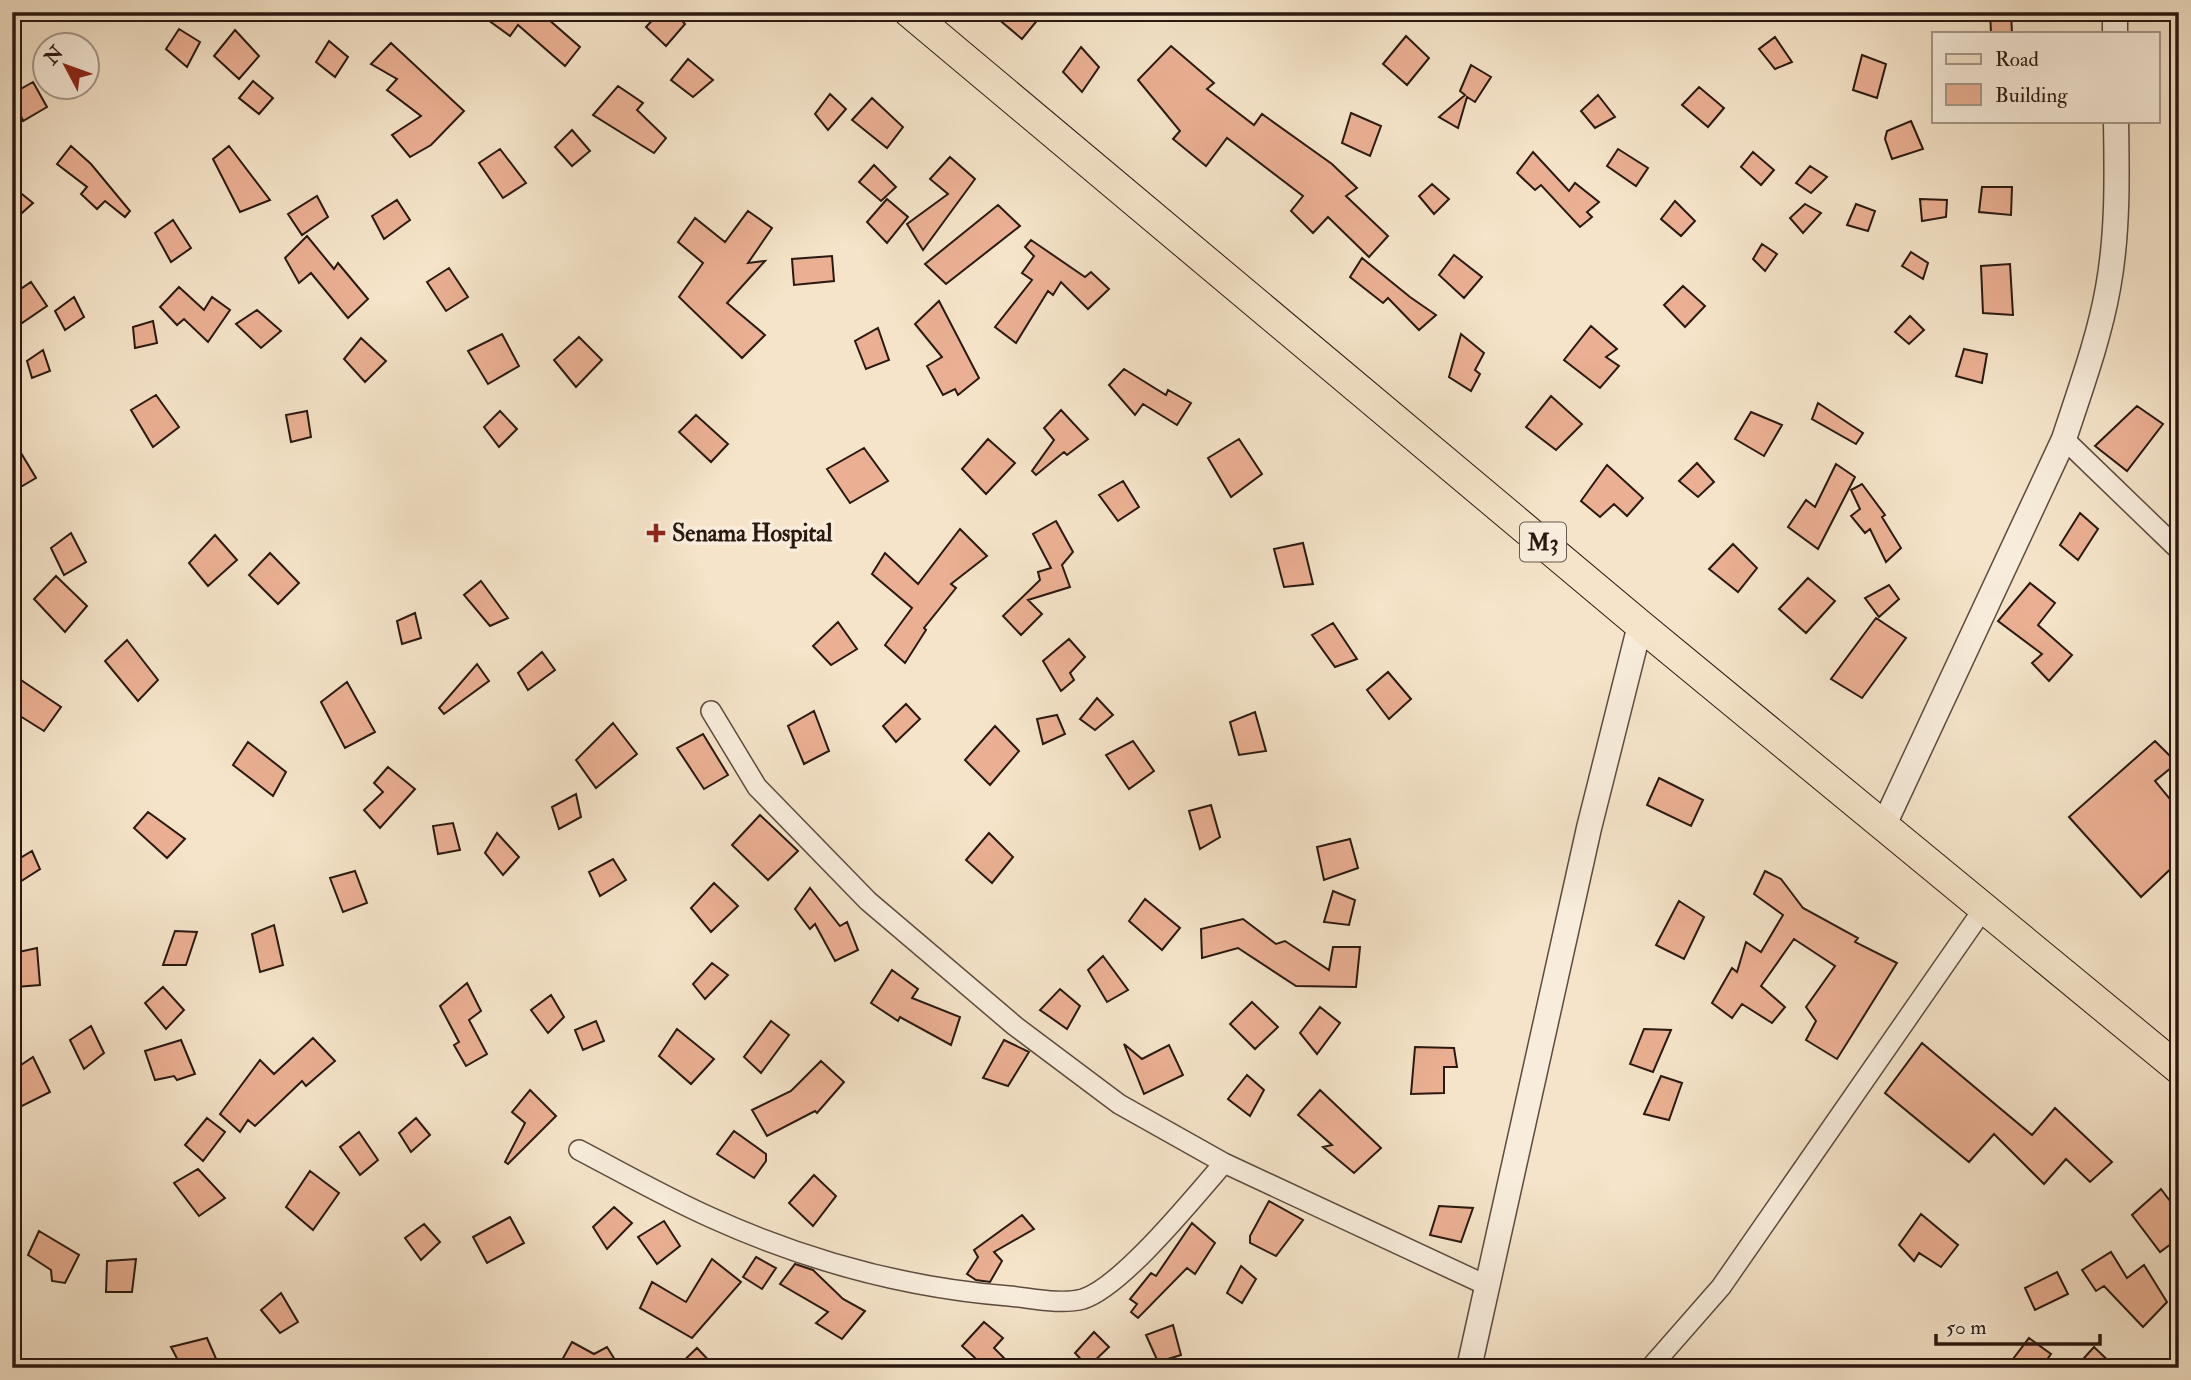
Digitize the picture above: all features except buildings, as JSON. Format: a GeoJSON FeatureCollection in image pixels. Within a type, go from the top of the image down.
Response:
{"type":"FeatureCollection","features":[{"type":"Feature","properties":{"kind":"main road","name":"M3"},"geometry":{"type":"LineString","coordinates":[[909,12],[1640,625],[2179,1069]]}},
{"type":"Feature","properties":{"kind":"street"},"geometry":{"type":"LineString","coordinates":[[2115,12],[2115,32]]}},
{"type":"Feature","properties":{"kind":"street"},"geometry":{"type":"LineString","coordinates":[[1883,827],[2064,439],[2108,290],[2116,226],[2116,122]]}},
{"type":"Feature","properties":{"kind":"street"},"geometry":{"type":"LineString","coordinates":[[2064,439],[2179,550]]}},
{"type":"Feature","properties":{"kind":"street"},"geometry":{"type":"LineString","coordinates":[[1469,1368],[1589,828],[1640,625]]}},
{"type":"Feature","properties":{"kind":"street"},"geometry":{"type":"LineString","coordinates":[[711,711],[757,787],[868,901],[1014,1026],[1119,1104],[1224,1163],[1488,1286]]}},
{"type":"Feature","properties":{"kind":"street"},"geometry":{"type":"LineString","coordinates":[[1650,1368],[1721,1287],[1984,908]]}},
{"type":"Feature","properties":{"kind":"street"},"geometry":{"type":"LineString","coordinates":[[579,1150],[711,1218],[810,1257],[955,1292],[1052,1300],[1082,1299],[1103,1287],[1153,1244],[1224,1163]]}},
{"type":"Feature","properties":{"kind":"place","name":"Senama Hospital"},"geometry":{"type":"Point","coordinates":[656,533]}}]}
